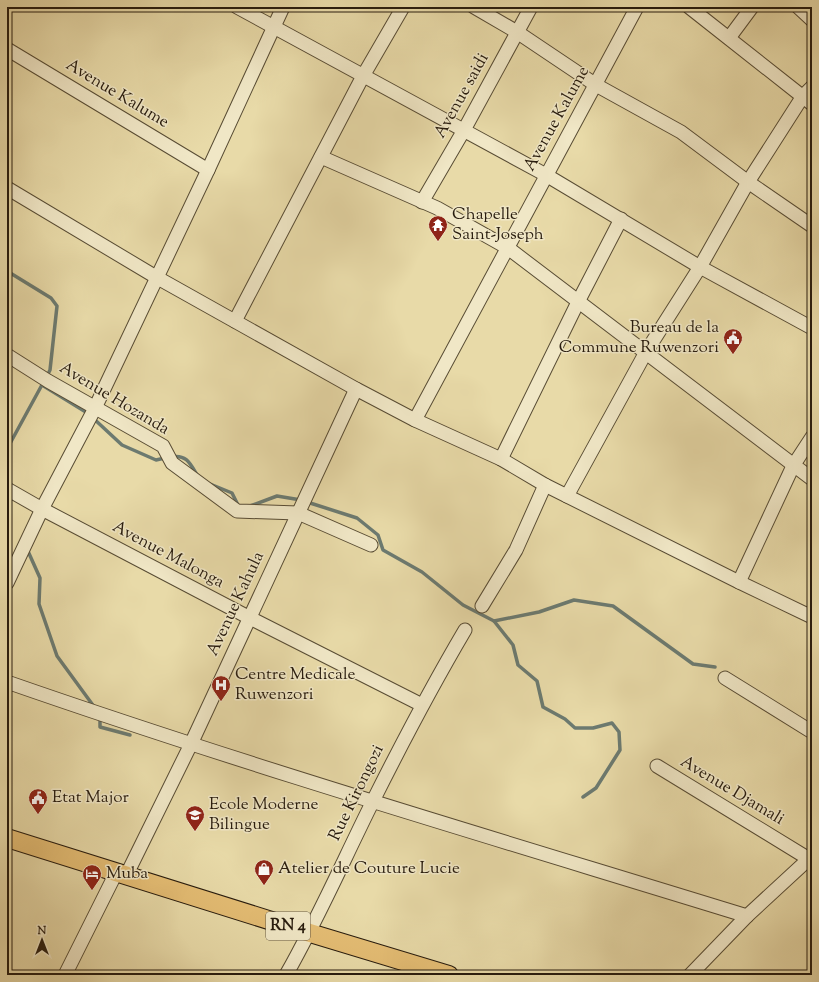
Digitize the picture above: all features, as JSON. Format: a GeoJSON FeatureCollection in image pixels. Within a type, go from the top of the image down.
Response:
{"type":"FeatureCollection","features":[{"type":"Feature","properties":{"kind":"highway","name":"RN 4"},"geometry":{"type":"LineString","coordinates":[[7,838],[449,975]]}},
{"type":"Feature","properties":{"kind":"street"},"geometry":{"type":"LineString","coordinates":[[237,7],[546,175],[622,219],[700,267],[812,328]]}},
{"type":"Feature","properties":{"kind":"street"},"geometry":{"type":"LineString","coordinates":[[7,584],[42,509],[92,414],[208,170],[272,26],[283,7]]}},
{"type":"Feature","properties":{"kind":"street"},"geometry":{"type":"LineString","coordinates":[[235,320],[363,76],[403,7]]}},
{"type":"Feature","properties":{"kind":"street"},"geometry":{"type":"LineString","coordinates":[[474,7],[517,32],[596,85],[681,132],[748,182],[812,226]]}},
{"type":"Feature","properties":{"kind":"street","name":"Avenue saidi"},"geometry":{"type":"LineString","coordinates":[[422,202],[464,130],[531,7]]}},
{"type":"Feature","properties":{"kind":"street","name":"Avenue Kalume"},"geometry":{"type":"LineString","coordinates":[[415,420],[637,7]]}},
{"type":"Feature","properties":{"kind":"street"},"geometry":{"type":"LineString","coordinates":[[567,496],[646,352],[700,267],[748,182],[809,96],[689,7]]}},
{"type":"Feature","properties":{"kind":"street"},"geometry":{"type":"LineString","coordinates":[[729,38],[752,7]]}},
{"type":"Feature","properties":{"kind":"street"},"geometry":{"type":"LineString","coordinates":[[798,7],[812,20]]}},
{"type":"Feature","properties":{"kind":"street","name":"Avenue Kalume"},"geometry":{"type":"LineString","coordinates":[[7,49],[208,170]]}},
{"type":"Feature","properties":{"kind":"street"},"geometry":{"type":"LineString","coordinates":[[321,157],[437,208],[508,248],[812,479]]}},
{"type":"Feature","properties":{"kind":"street"},"geometry":{"type":"LineString","coordinates":[[7,188],[156,278],[235,320],[356,389],[415,420],[501,459],[545,485],[739,582],[812,616]]}},
{"type":"Feature","properties":{"kind":"street"},"geometry":{"type":"LineString","coordinates":[[501,459],[578,302],[622,219]]}},
{"type":"Feature","properties":{"kind":"street","name":"Avenue Hozanda"},"geometry":{"type":"LineString","coordinates":[[7,355],[44,379],[92,414],[163,446],[172,463],[237,511],[302,504],[371,545]]}},
{"type":"Feature","properties":{"kind":"street","name":"Avenue Kahula"},"geometry":{"type":"LineString","coordinates":[[65,975],[191,744],[356,389]]}},
{"type":"Feature","properties":{"kind":"street"},"geometry":{"type":"LineString","coordinates":[[739,582],[793,466],[812,437]]}},
{"type":"Feature","properties":{"kind":"street"},"geometry":{"type":"LineString","coordinates":[[482,606],[516,550],[545,485]]}},
{"type":"Feature","properties":{"kind":"street","name":"Avenue Malonga"},"geometry":{"type":"LineString","coordinates":[[7,489],[42,509],[250,618],[422,705]]}},
{"type":"Feature","properties":{"kind":"street","name":"Rue Kirongozi"},"geometry":{"type":"LineString","coordinates":[[286,975],[310,933],[372,802],[422,705],[465,630]]}},
{"type":"Feature","properties":{"kind":"street"},"geometry":{"type":"LineString","coordinates":[[725,678],[812,732]]}},
{"type":"Feature","properties":{"kind":"street"},"geometry":{"type":"LineString","coordinates":[[7,682],[191,744],[372,802],[747,916]]}},
{"type":"Feature","properties":{"kind":"street","name":"Avenue Djamali"},"geometry":{"type":"LineString","coordinates":[[657,766],[810,857]]}},
{"type":"Feature","properties":{"kind":"street"},"geometry":{"type":"LineString","coordinates":[[690,975],[747,916],[810,857]]}},
{"type":"Feature","properties":{"kind":"waterway"},"geometry":{"type":"LineString","coordinates":[[7,271],[51,298],[57,306],[50,370],[47,376]]}},
{"type":"Feature","properties":{"kind":"waterway"},"geometry":{"type":"LineString","coordinates":[[7,449],[43,383]]}},
{"type":"Feature","properties":{"kind":"waterway"},"geometry":{"type":"LineString","coordinates":[[42,385],[89,414]]}},
{"type":"Feature","properties":{"kind":"waterway"},"geometry":{"type":"LineString","coordinates":[[93,418],[122,445],[156,460],[165,458]]}},
{"type":"Feature","properties":{"kind":"waterway"},"geometry":{"type":"LineString","coordinates":[[171,457],[176,456],[187,460],[197,475]]}},
{"type":"Feature","properties":{"kind":"waterway"},"geometry":{"type":"LineString","coordinates":[[210,484],[232,493],[238,505]]}},
{"type":"Feature","properties":{"kind":"waterway"},"geometry":{"type":"LineString","coordinates":[[250,506],[277,496],[301,500]]}},
{"type":"Feature","properties":{"kind":"waterway"},"geometry":{"type":"LineString","coordinates":[[307,502],[357,518],[378,535],[383,550],[422,572],[463,605],[494,621],[539,612],[574,600],[613,606],[693,664],[715,667]]}},
{"type":"Feature","properties":{"kind":"waterway"},"geometry":{"type":"LineString","coordinates":[[27,549],[40,578],[39,604],[57,656],[95,708]]}},
{"type":"Feature","properties":{"kind":"waterway"},"geometry":{"type":"LineString","coordinates":[[494,621],[513,645],[518,665],[537,681],[543,707],[565,719],[575,728],[593,728],[612,723],[619,732],[620,750],[596,788],[583,797]]}},
{"type":"Feature","properties":{"kind":"waterway"},"geometry":{"type":"LineString","coordinates":[[100,717],[100,727],[130,735]]}},
{"type":"Feature","properties":{"kind":"place","name":"Chapelle Saint-Joseph"},"geometry":{"type":"Point","coordinates":[438,242]}},
{"type":"Feature","properties":{"kind":"place","name":"Bureau de la Commune Ruwenzori"},"geometry":{"type":"Point","coordinates":[733,355]}},
{"type":"Feature","properties":{"kind":"place","name":"Centre Medicale Ruwenzori"},"geometry":{"type":"Point","coordinates":[221,702]}},
{"type":"Feature","properties":{"kind":"place","name":"Etat Major"},"geometry":{"type":"Point","coordinates":[38,815]}},
{"type":"Feature","properties":{"kind":"place","name":"Ecole Moderne Bilingue"},"geometry":{"type":"Point","coordinates":[195,832]}},
{"type":"Feature","properties":{"kind":"place","name":"Atelier de Couture Lucie"},"geometry":{"type":"Point","coordinates":[264,886]}},
{"type":"Feature","properties":{"kind":"place","name":"Muba"},"geometry":{"type":"Point","coordinates":[92,891]}}]}
